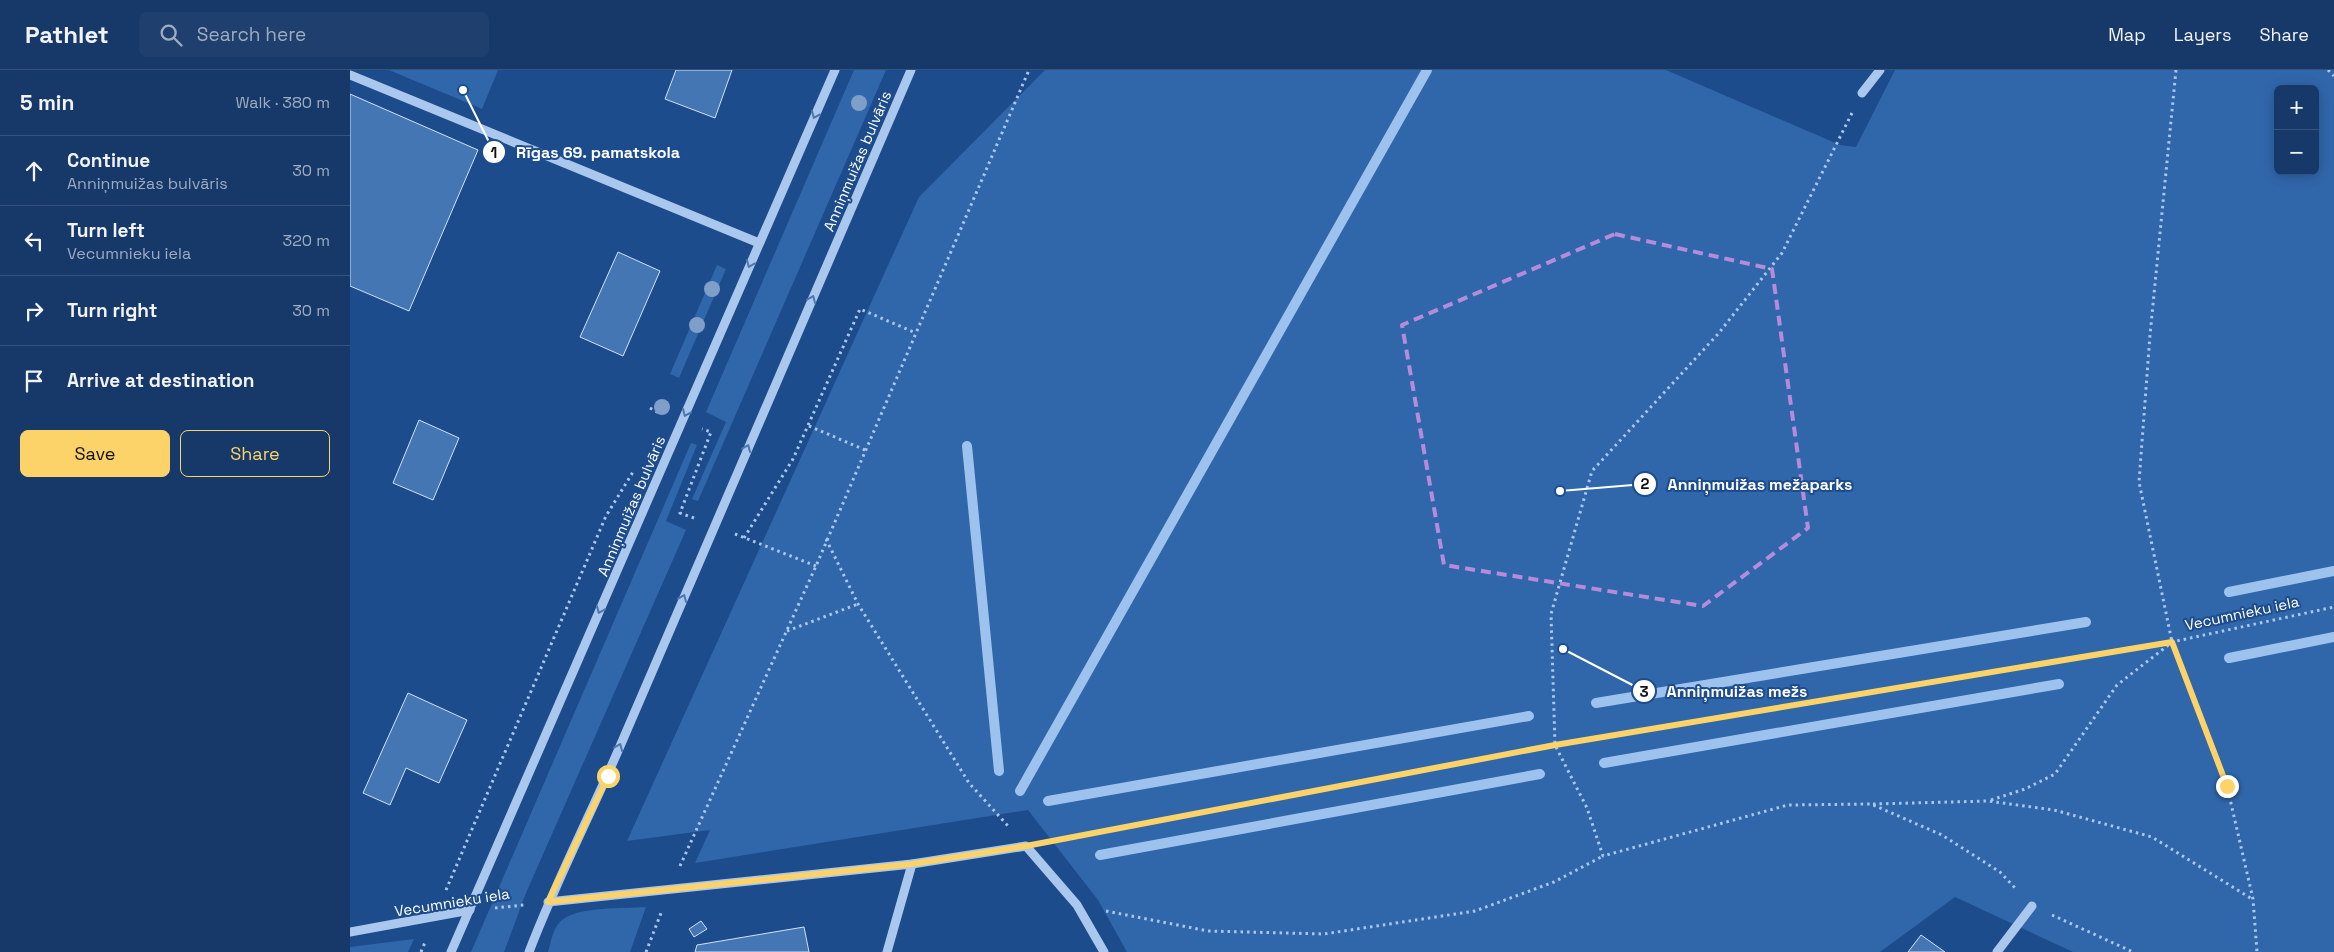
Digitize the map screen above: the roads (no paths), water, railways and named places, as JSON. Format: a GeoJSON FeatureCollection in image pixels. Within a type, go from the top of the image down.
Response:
{"type":"FeatureCollection","features":[{"type":"Feature","properties":{"kind":"street","name":"Anniņmuižas bulvāris"},"geometry":{"type":"LineString","coordinates":[[451,952],[835,70]]}},
{"type":"Feature","properties":{"kind":"street","name":"Anniņmuižas bulvāris"},"geometry":{"type":"LineString","coordinates":[[529,952],[548,902],[608,776],[713,526],[911,70]]}},
{"type":"Feature","properties":{"kind":"street"},"geometry":{"type":"LineString","coordinates":[[1862,92],[1880,70]]}},
{"type":"Feature","properties":{"kind":"street"},"geometry":{"type":"LineString","coordinates":[[350,75],[759,243]]}},
{"type":"Feature","properties":{"kind":"street"},"geometry":{"type":"LineString","coordinates":[[548,902],[912,864],[1026,846],[1077,905],[1104,952]]}},
{"type":"Feature","properties":{"kind":"street"},"geometry":{"type":"LineString","coordinates":[[887,952],[912,864]]}},
{"type":"Feature","properties":{"kind":"street"},"geometry":{"type":"LineString","coordinates":[[1997,952],[2032,906]]}},
{"type":"Feature","properties":{"kind":"street","name":"Vecumnieku iela"},"geometry":{"type":"LineString","coordinates":[[350,932],[470,910]]}},
{"type":"Feature","properties":{"kind":"waterway"},"geometry":{"type":"LineString","coordinates":[[1020,791],[1427,70]]}},
{"type":"Feature","properties":{"kind":"waterway"},"geometry":{"type":"LineString","coordinates":[[967,446],[999,771]]}},
{"type":"Feature","properties":{"kind":"waterway"},"geometry":{"type":"LineString","coordinates":[[2229,592],[2334,571]]}},
{"type":"Feature","properties":{"kind":"waterway"},"geometry":{"type":"LineString","coordinates":[[1596,703],[2086,622]]}},
{"type":"Feature","properties":{"kind":"waterway"},"geometry":{"type":"LineString","coordinates":[[2229,658],[2334,637]]}},
{"type":"Feature","properties":{"kind":"waterway"},"geometry":{"type":"LineString","coordinates":[[1604,763],[2059,684]]}},
{"type":"Feature","properties":{"kind":"waterway"},"geometry":{"type":"LineString","coordinates":[[1048,801],[1529,716]]}},
{"type":"Feature","properties":{"kind":"waterway"},"geometry":{"type":"LineString","coordinates":[[1100,855],[1540,774]]}},
{"type":"Feature","properties":{"kind":"place","name":"Rīgas 69. pamatskola"},"geometry":{"type":"Point","coordinates":[463,90]}},
{"type":"Feature","properties":{"kind":"place","name":"Anniņmuižas mežaparks"},"geometry":{"type":"Point","coordinates":[1560,491]}},
{"type":"Feature","properties":{"kind":"place","name":"Anniņmuižas mežs"},"geometry":{"type":"Point","coordinates":[1563,649]}}]}
